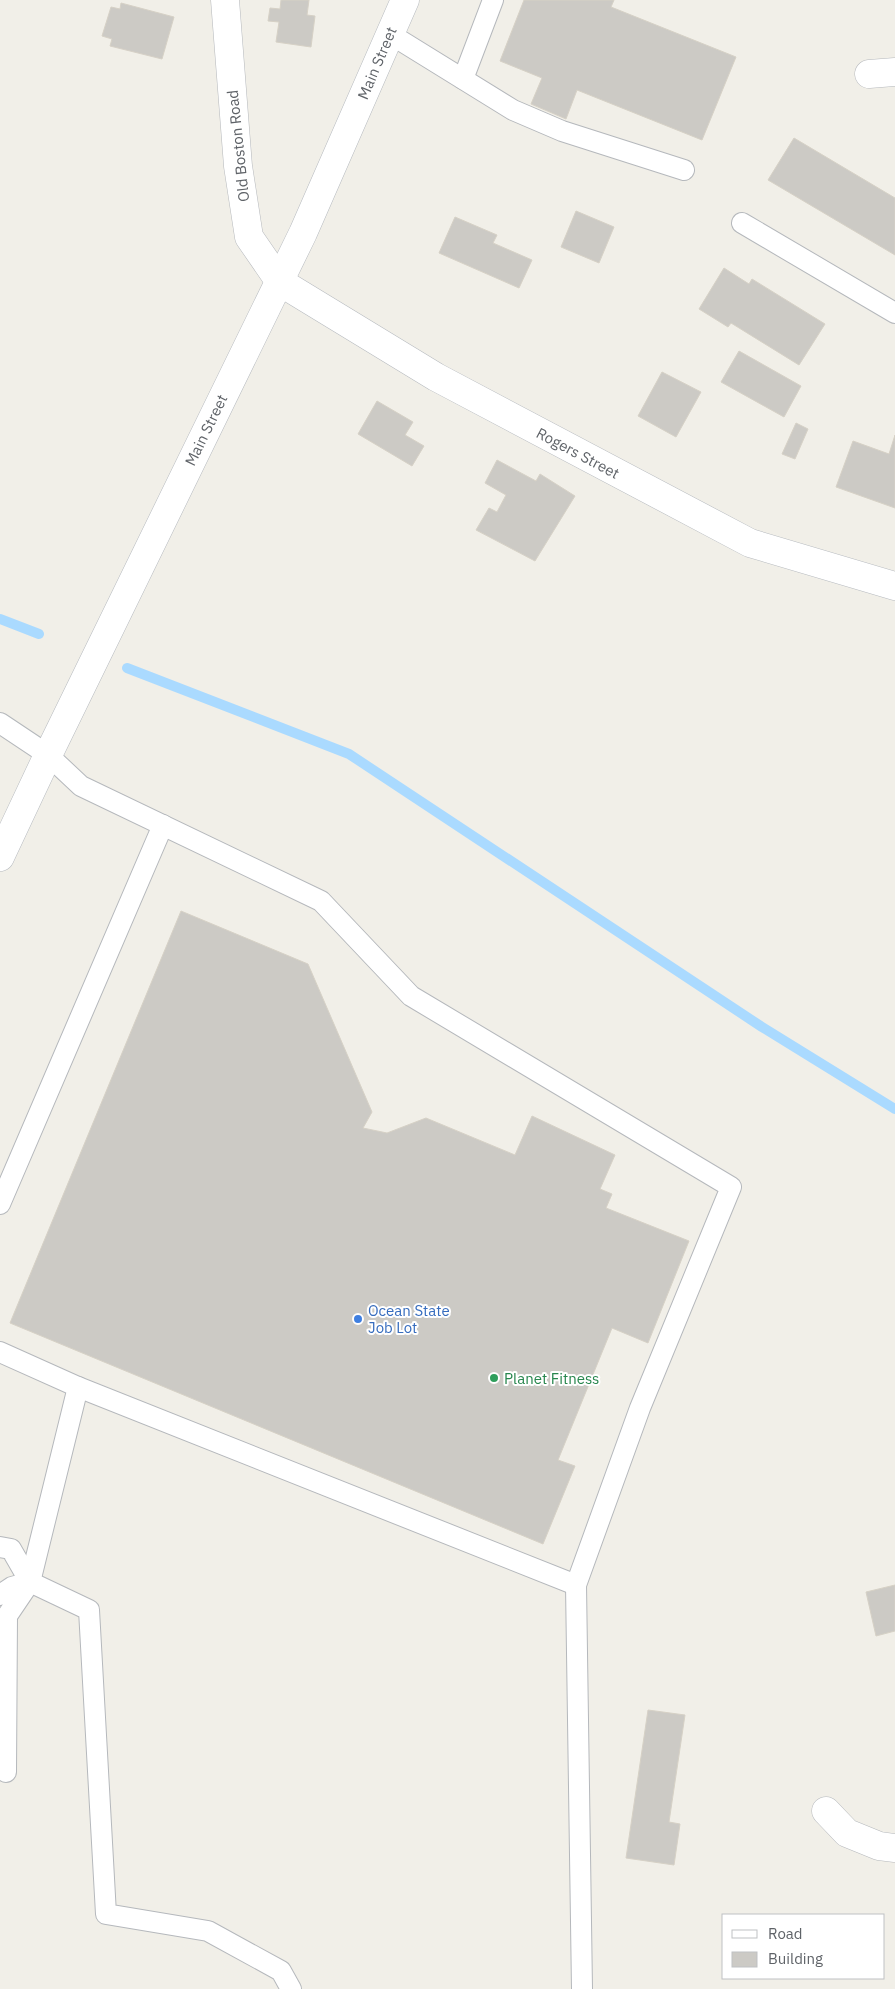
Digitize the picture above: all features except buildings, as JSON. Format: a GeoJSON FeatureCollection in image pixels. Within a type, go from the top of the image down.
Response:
{"type":"FeatureCollection","features":[{"type":"Feature","properties":{"kind":"street","name":"Old Boston Road"},"geometry":{"type":"LineString","coordinates":[[225,0],[238,166],[249,237],[280,282]]}},
{"type":"Feature","properties":{"kind":"street","name":"Main Street"},"geometry":{"type":"LineString","coordinates":[[0,857],[48,755],[280,282],[404,0]]}},
{"type":"Feature","properties":{"kind":"street","name":"Rogers Street"},"geometry":{"type":"LineString","coordinates":[[280,282],[436,377],[750,543],[895,586]]}},
{"type":"Feature","properties":{"kind":"street"},"geometry":{"type":"LineString","coordinates":[[826,1811],[847,1833],[879,1846],[895,1848]]}},
{"type":"Feature","properties":{"kind":"lane"},"geometry":{"type":"LineString","coordinates":[[463,79],[493,0]]}},
{"type":"Feature","properties":{"kind":"lane"},"geometry":{"type":"LineString","coordinates":[[390,34],[514,110],[562,131],[684,170]]}},
{"type":"Feature","properties":{"kind":"lane"},"geometry":{"type":"LineString","coordinates":[[742,223],[895,313]]}},
{"type":"Feature","properties":{"kind":"lane"},"geometry":{"type":"LineString","coordinates":[[0,723],[48,755],[81,786],[321,901],[411,996],[731,1187],[640,1408],[576,1585],[582,1989]]}},
{"type":"Feature","properties":{"kind":"lane"},"geometry":{"type":"LineString","coordinates":[[0,1204],[163,825]]}},
{"type":"Feature","properties":{"kind":"lane"},"geometry":{"type":"LineString","coordinates":[[0,1352],[78,1387],[576,1585]]}},
{"type":"Feature","properties":{"kind":"lane"},"geometry":{"type":"LineString","coordinates":[[6,1772],[7,1616],[30,1582],[78,1387]]}},
{"type":"Feature","properties":{"kind":"lane"},"geometry":{"type":"LineString","coordinates":[[0,1548],[11,1549],[30,1582],[89,1610],[106,1914],[208,1931],[281,1970],[291,1989]]}},
{"type":"Feature","properties":{"kind":"lane"},"geometry":{"type":"LineString","coordinates":[[0,1595],[12,1587],[30,1582]]}},
{"type":"Feature","properties":{"kind":"waterway"},"geometry":{"type":"LineString","coordinates":[[0,619],[39,634]]}},
{"type":"Feature","properties":{"kind":"waterway"},"geometry":{"type":"LineString","coordinates":[[127,668],[349,754],[762,1027],[895,1109]]}},
{"type":"Feature","properties":{"kind":"place","name":"Ocean State Job Lot"},"geometry":{"type":"Point","coordinates":[358,1319]}},
{"type":"Feature","properties":{"kind":"place","name":"Planet Fitness"},"geometry":{"type":"Point","coordinates":[494,1378]}}]}
